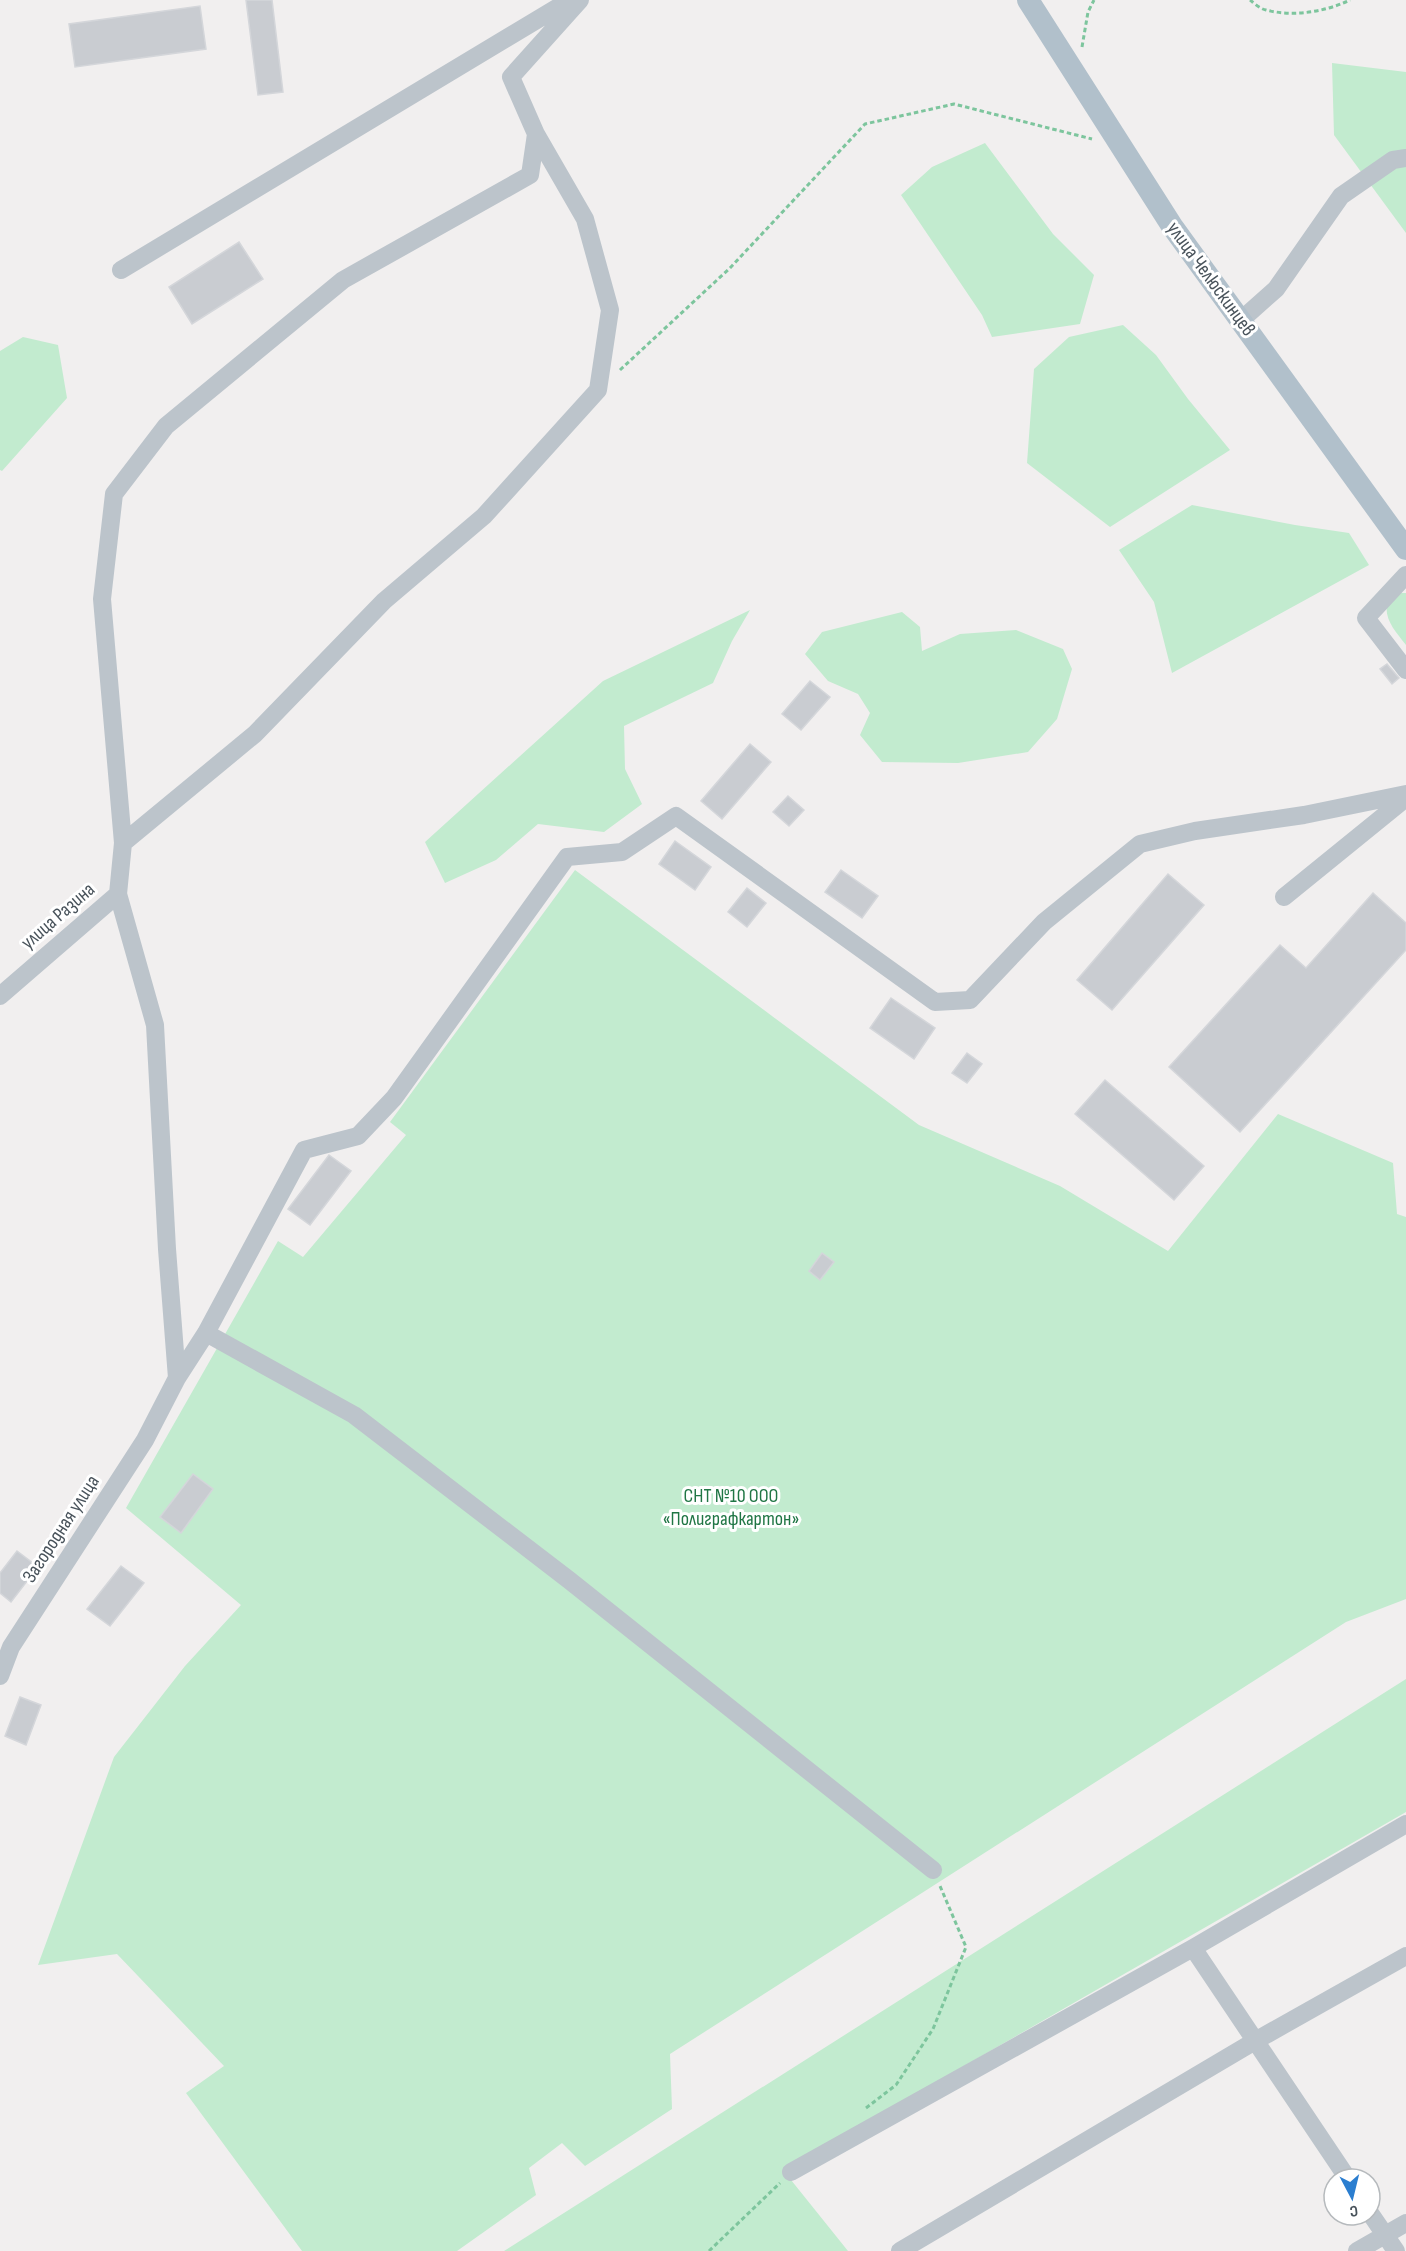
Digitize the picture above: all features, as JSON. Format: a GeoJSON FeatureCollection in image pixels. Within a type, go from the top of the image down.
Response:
{"type":"FeatureCollection","features":[{"type":"Feature","properties":{"kind":"main road","name":"улица Челюскинцев"},"geometry":{"type":"LineString","coordinates":[[1028,0],[1172,226],[1406,549]]}},
{"type":"Feature","properties":{"kind":"street"},"geometry":{"type":"LineString","coordinates":[[121,270],[570,0]]}},
{"type":"Feature","properties":{"kind":"street"},"geometry":{"type":"LineString","coordinates":[[123,843],[255,734],[384,601],[484,516],[598,390],[610,310],[585,219],[536,134],[511,77],[580,0]]}},
{"type":"Feature","properties":{"kind":"street"},"geometry":{"type":"LineString","coordinates":[[177,1378],[167,1249],[155,1025],[118,894],[123,843],[102,599],[114,495],[166,426],[344,280],[531,175],[536,134]]}},
{"type":"Feature","properties":{"kind":"street"},"geometry":{"type":"LineString","coordinates":[[1240,321],[1276,289],[1341,196],[1393,160],[1406,158]]}},
{"type":"Feature","properties":{"kind":"street"},"geometry":{"type":"LineString","coordinates":[[1406,575],[1366,618],[1406,670]]}},
{"type":"Feature","properties":{"kind":"street"},"geometry":{"type":"LineString","coordinates":[[1284,897],[1406,796]]}},
{"type":"Feature","properties":{"kind":"street","name":"Загородная улица"},"geometry":{"type":"LineString","coordinates":[[0,1676],[11,1647],[146,1440],[177,1378],[206,1333],[304,1150],[358,1136],[394,1098],[567,857],[622,852],[676,816],[935,1002],[970,1000],[1044,922],[1140,844],[1195,831],[1304,815],[1406,796]]}},
{"type":"Feature","properties":{"kind":"street","name":"улица Разина"},"geometry":{"type":"LineString","coordinates":[[0,996],[118,894]]}},
{"type":"Feature","properties":{"kind":"street"},"geometry":{"type":"LineString","coordinates":[[206,1333],[354,1415],[570,1580],[933,1870]]}},
{"type":"Feature","properties":{"kind":"street"},"geometry":{"type":"LineString","coordinates":[[790,2172],[1193,1948],[1406,1824]]}},
{"type":"Feature","properties":{"kind":"street"},"geometry":{"type":"LineString","coordinates":[[1193,1948],[1339,2167]]}},
{"type":"Feature","properties":{"kind":"street"},"geometry":{"type":"LineString","coordinates":[[900,2251],[1255,2041],[1406,1956]]}},
{"type":"Feature","properties":{"kind":"street"},"geometry":{"type":"LineString","coordinates":[[1357,2251],[1406,2223]]}},
{"type":"Feature","properties":{"kind":"street"},"geometry":{"type":"LineString","coordinates":[[1380,2227],[1396,2251]]}},
{"type":"Feature","properties":{"kind":"path"},"geometry":{"type":"LineString","coordinates":[[1077,78],[1088,12],[1094,0]]}},
{"type":"Feature","properties":{"kind":"path"},"geometry":{"type":"LineString","coordinates":[[1250,0],[1264,10],[1294,13],[1330,9],[1350,0]]}},
{"type":"Feature","properties":{"kind":"path"},"geometry":{"type":"LineString","coordinates":[[598,390],[730,268],[865,124],[954,104],[1122,146]]}},
{"type":"Feature","properties":{"kind":"path"},"geometry":{"type":"LineString","coordinates":[[861,2111],[896,2085],[933,2029],[966,1947],[933,1870]]}},
{"type":"Feature","properties":{"kind":"path"},"geometry":{"type":"LineString","coordinates":[[709,2251],[790,2172]]}},
{"type":"Feature","properties":{"kind":"green space"},"geometry":{"type":"Polygon","coordinates":[[[1332,63],[1406,72],[1406,233],[1334,135],[1332,63]]]}},
{"type":"Feature","properties":{"kind":"green space"},"geometry":{"type":"Polygon","coordinates":[[[985,143],[1053,234],[1094,275],[1080,324],[992,337],[982,315],[901,195],[932,167],[985,143]]]}},
{"type":"Feature","properties":{"kind":"green space"},"geometry":{"type":"Polygon","coordinates":[[[1123,325],[1156,355],[1230,450],[1110,527],[1027,463],[1034,369],[1069,337],[1123,325]]]}},
{"type":"Feature","properties":{"kind":"green space"},"geometry":{"type":"Polygon","coordinates":[[[23,337],[58,345],[67,398],[2,471],[0,470],[0,351],[23,337]]]}},
{"type":"Feature","properties":{"kind":"green space"},"geometry":{"type":"Polygon","coordinates":[[[1192,505],[1349,533],[1369,565],[1172,673],[1154,602],[1119,550],[1192,505]]]}},
{"type":"Feature","properties":{"kind":"green space"},"geometry":{"type":"Polygon","coordinates":[[[1401,593],[1406,593],[1406,645],[1387,615],[1387,603],[1401,593]]]}},
{"type":"Feature","properties":{"kind":"green space"},"geometry":{"type":"Polygon","coordinates":[[[750,610],[732,641],[713,683],[624,726],[625,769],[642,804],[604,832],[538,824],[496,860],[445,883],[425,842],[603,681],[750,610]]]}},
{"type":"Feature","properties":{"kind":"green space"},"geometry":{"type":"Polygon","coordinates":[[[902,612],[920,627],[922,651],[960,634],[1016,630],[1063,649],[1072,669],[1057,719],[1028,752],[958,763],[882,762],[860,735],[870,713],[858,694],[828,681],[805,654],[822,632],[902,612]]]}},
{"type":"Feature","properties":{"kind":"green space","name":"СНТ №10 ООО «Полиграфкартон»"},"geometry":{"type":"Polygon","coordinates":[[[575,870],[919,1125],[1060,1186],[1168,1251],[1278,1114],[1393,1163],[1397,1214],[1406,1217],[1406,1599],[1346,1622],[670,2054],[672,2109],[585,2166],[562,2143],[529,2168],[536,2195],[457,2251],[302,2251],[186,2093],[224,2066],[117,1954],[38,1965],[114,1757],[185,1666],[241,1605],[126,1508],[278,1241],[303,1257],[406,1135],[390,1122],[575,870]]]}},
{"type":"Feature","properties":{"kind":"green space"},"geometry":{"type":"Polygon","coordinates":[[[1406,1679],[1406,1812],[783,2170],[848,2251],[504,2251],[1406,1679]]]}},
{"type":"Feature","properties":{"kind":"building"},"geometry":{"type":"Polygon","coordinates":[[[246,0],[272,0],[283,92],[258,95],[246,0]]]}},
{"type":"Feature","properties":{"kind":"building"},"geometry":{"type":"Polygon","coordinates":[[[200,6],[206,49],[75,67],[69,24],[200,6]]]}},
{"type":"Feature","properties":{"kind":"building"},"geometry":{"type":"Polygon","coordinates":[[[239,242],[263,279],[192,324],[169,287],[239,242]]]}},
{"type":"Feature","properties":{"kind":"building"},"geometry":{"type":"Polygon","coordinates":[[[1387,664],[1399,678],[1392,684],[1380,669],[1387,664]]]}},
{"type":"Feature","properties":{"kind":"building"},"geometry":{"type":"Polygon","coordinates":[[[810,681],[830,697],[801,730],[782,714],[810,681]]]}},
{"type":"Feature","properties":{"kind":"building"},"geometry":{"type":"Polygon","coordinates":[[[750,744],[771,762],[722,819],[701,801],[750,744]]]}},
{"type":"Feature","properties":{"kind":"building"},"geometry":{"type":"Polygon","coordinates":[[[788,796],[804,810],[789,826],[773,812],[788,796]]]}},
{"type":"Feature","properties":{"kind":"building"},"geometry":{"type":"Polygon","coordinates":[[[675,841],[711,867],[695,890],[659,864],[675,841]]]}},
{"type":"Feature","properties":{"kind":"building"},"geometry":{"type":"Polygon","coordinates":[[[841,870],[878,896],[862,918],[825,892],[841,870]]]}},
{"type":"Feature","properties":{"kind":"building"},"geometry":{"type":"Polygon","coordinates":[[[1168,874],[1204,905],[1112,1010],[1077,980],[1168,874]]]}},
{"type":"Feature","properties":{"kind":"building"},"geometry":{"type":"Polygon","coordinates":[[[747,888],[766,903],[747,927],[728,912],[747,888]]]}},
{"type":"Feature","properties":{"kind":"building"},"geometry":{"type":"Polygon","coordinates":[[[1373,893],[1406,923],[1406,950],[1240,1132],[1169,1067],[1280,945],[1306,968],[1373,893]]]}},
{"type":"Feature","properties":{"kind":"building"},"geometry":{"type":"Polygon","coordinates":[[[891,998],[935,1028],[914,1059],[870,1028],[891,998]]]}},
{"type":"Feature","properties":{"kind":"building"},"geometry":{"type":"Polygon","coordinates":[[[967,1053],[982,1064],[967,1083],[952,1073],[967,1053]]]}},
{"type":"Feature","properties":{"kind":"building"},"geometry":{"type":"Polygon","coordinates":[[[1105,1080],[1204,1166],[1174,1200],[1075,1114],[1105,1080]]]}},
{"type":"Feature","properties":{"kind":"building"},"geometry":{"type":"Polygon","coordinates":[[[329,1155],[351,1171],[310,1225],[288,1209],[329,1155]]]}},
{"type":"Feature","properties":{"kind":"building"},"geometry":{"type":"Polygon","coordinates":[[[822,1253],[834,1262],[820,1280],[809,1271],[822,1253]]]}},
{"type":"Feature","properties":{"kind":"building"},"geometry":{"type":"Polygon","coordinates":[[[193,1474],[213,1489],[181,1533],[160,1517],[193,1474]]]}},
{"type":"Feature","properties":{"kind":"building"},"geometry":{"type":"Polygon","coordinates":[[[17,1551],[38,1567],[11,1602],[0,1593],[0,1573],[17,1551]]]}},
{"type":"Feature","properties":{"kind":"building"},"geometry":{"type":"Polygon","coordinates":[[[121,1566],[144,1583],[110,1626],[87,1609],[121,1566]]]}},
{"type":"Feature","properties":{"kind":"building"},"geometry":{"type":"Polygon","coordinates":[[[20,1697],[41,1705],[26,1745],[5,1736],[20,1697]]]}}]}
